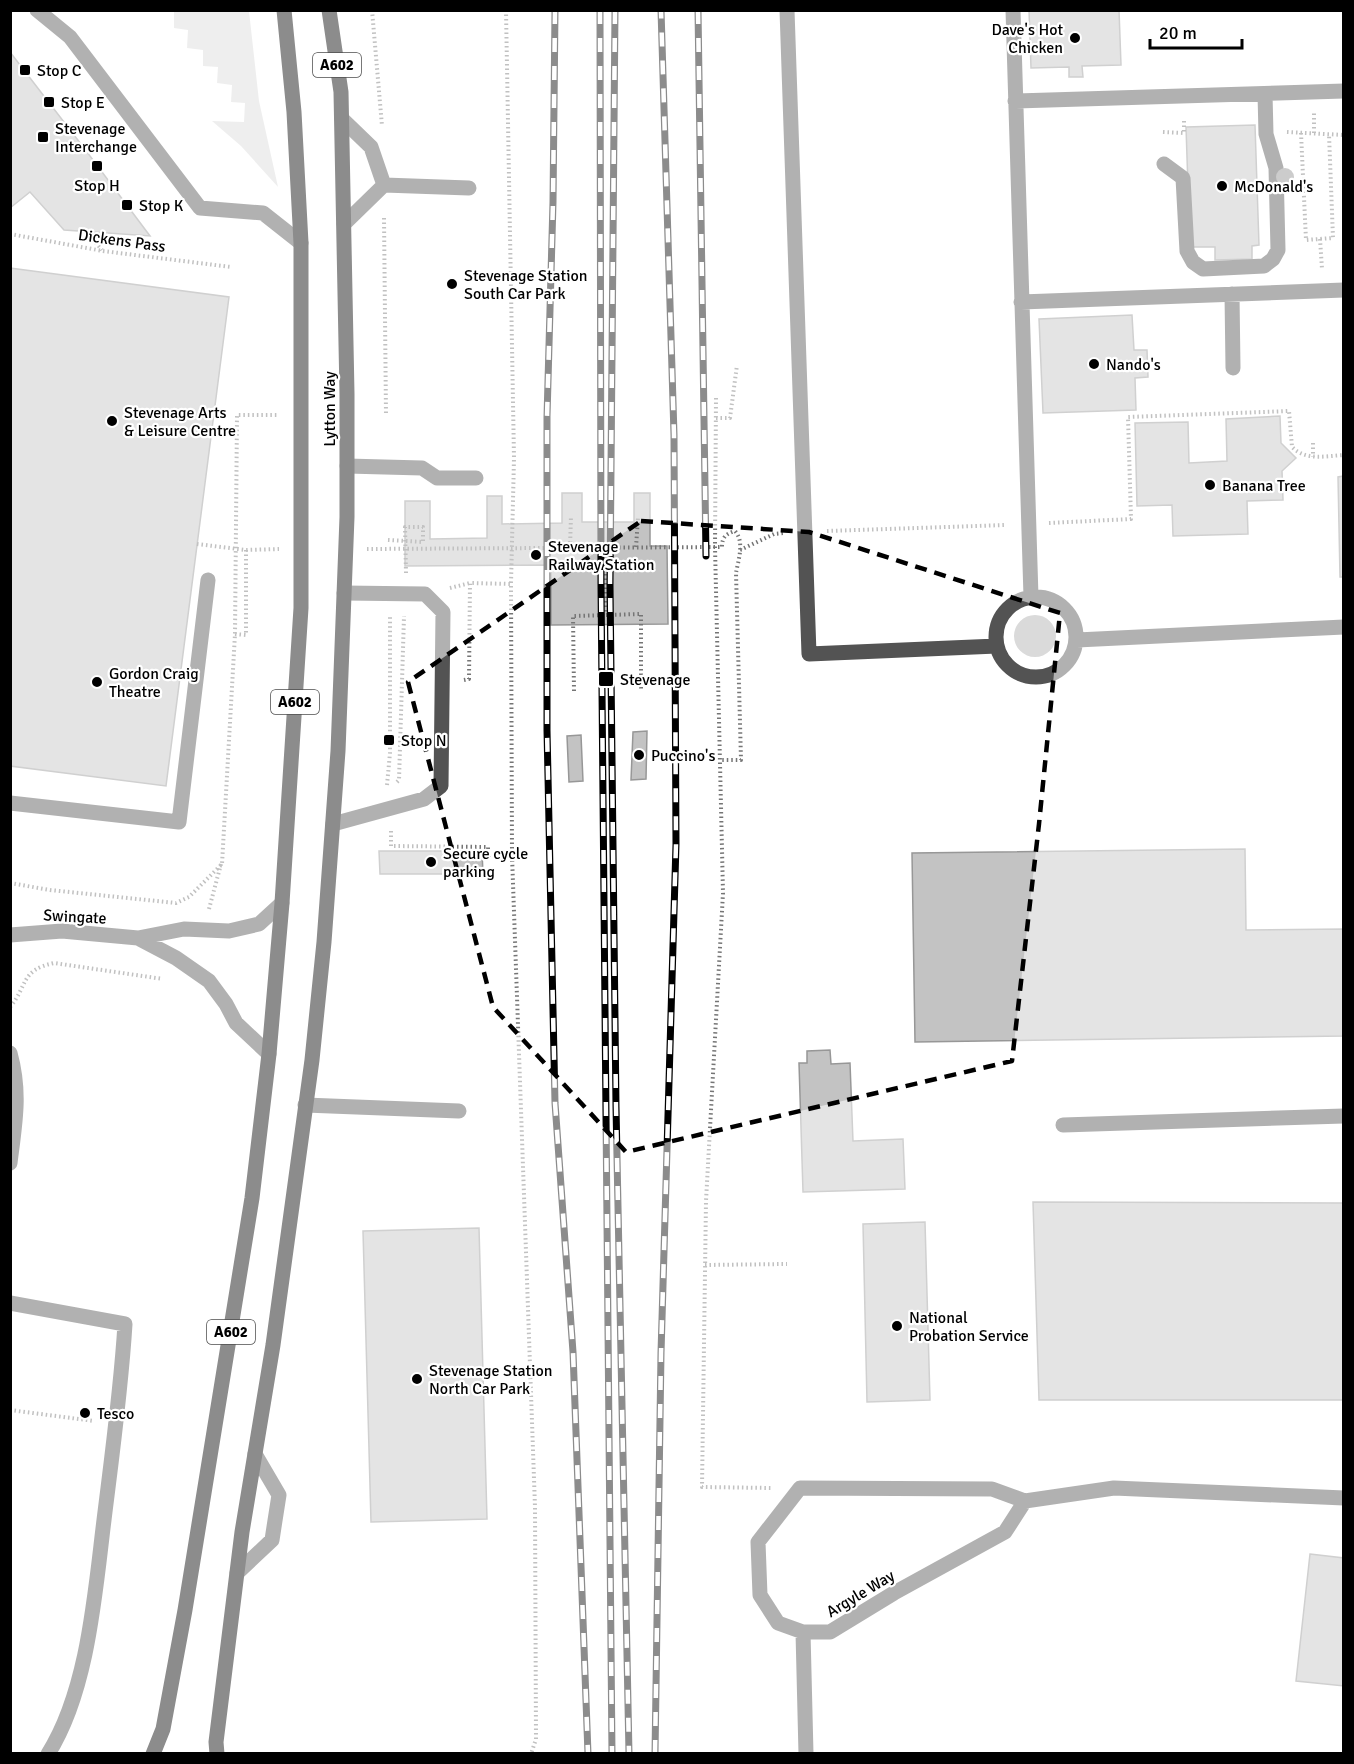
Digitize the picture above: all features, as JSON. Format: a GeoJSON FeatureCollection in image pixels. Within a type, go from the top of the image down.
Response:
{"type":"FeatureCollection","features":[{"type":"Feature","properties":{"kind":"main road","name":"A602"},"geometry":{"type":"LineString","coordinates":[[153,1754],[163,1729],[181,1631],[224,1382],[252,1198],[269,1054],[282,903],[301,608],[301,243],[294,112],[284,10]]}},
{"type":"Feature","properties":{"kind":"main road","name":"A602"},"geometry":{"type":"LineString","coordinates":[[329,10],[341,92],[345,225]]}},
{"type":"Feature","properties":{"kind":"main road","name":"Lytton Way"},"geometry":{"type":"LineString","coordinates":[[344,593],[347,466],[345,225]]}},
{"type":"Feature","properties":{"kind":"main road","name":"A602"},"geometry":{"type":"LineString","coordinates":[[217,1754],[237,1573],[314,1048],[333,824],[344,593]]}},
{"type":"Feature","properties":{"kind":"street"},"geometry":{"type":"LineString","coordinates":[[37,10],[70,37],[200,208],[262,213],[301,243]]}},
{"type":"Feature","properties":{"kind":"street"},"geometry":{"type":"LineString","coordinates":[[787,10],[809,654],[997,646]]}},
{"type":"Feature","properties":{"kind":"street"},"geometry":{"type":"LineString","coordinates":[[1013,10],[1030,597]]}},
{"type":"Feature","properties":{"kind":"street"},"geometry":{"type":"LineString","coordinates":[[1016,101],[1344,91]]}},
{"type":"Feature","properties":{"kind":"street"},"geometry":{"type":"LineString","coordinates":[[1164,164],[1183,178],[1187,251],[1193,262],[1203,269],[1264,266],[1273,259],[1278,250],[1275,168],[1266,134],[1265,93]]}},
{"type":"Feature","properties":{"kind":"street"},"geometry":{"type":"LineString","coordinates":[[342,119],[371,147],[384,185]]}},
{"type":"Feature","properties":{"kind":"street"},"geometry":{"type":"LineString","coordinates":[[345,225],[384,185],[469,188]]}},
{"type":"Feature","properties":{"kind":"street"},"geometry":{"type":"LineString","coordinates":[[1022,302],[1344,290]]}},
{"type":"Feature","properties":{"kind":"street"},"geometry":{"type":"LineString","coordinates":[[1232,294],[1233,368]]}},
{"type":"Feature","properties":{"kind":"street"},"geometry":{"type":"LineString","coordinates":[[347,466],[422,468],[437,478],[476,478]]}},
{"type":"Feature","properties":{"kind":"street"},"geometry":{"type":"LineString","coordinates":[[10,803],[179,822],[208,580]]}},
{"type":"Feature","properties":{"kind":"street"},"geometry":{"type":"LineString","coordinates":[[333,824],[424,799],[441,786],[442,612],[425,594],[344,593]]}},
{"type":"Feature","properties":{"kind":"street"},"geometry":{"type":"LineString","coordinates":[[1030,597],[1044,597],[1067,610],[1075,625],[1077,640],[1071,659],[1065,666],[1054,674],[1040,678],[1031,678],[1009,668],[1001,657],[995,640],[998,625],[1005,611],[1014,603],[1030,597]]}},
{"type":"Feature","properties":{"kind":"street"},"geometry":{"type":"LineString","coordinates":[[1077,640],[1344,627]]}},
{"type":"Feature","properties":{"kind":"street","name":"Swingate"},"geometry":{"type":"LineString","coordinates":[[10,935],[62,931],[138,938],[184,929],[229,931],[259,924],[282,903]]}},
{"type":"Feature","properties":{"kind":"street","name":"Swingate"},"geometry":{"type":"LineString","coordinates":[[138,938],[176,958],[209,981],[226,1004],[236,1023],[269,1054]]}},
{"type":"Feature","properties":{"kind":"street"},"geometry":{"type":"LineString","coordinates":[[10,1053],[18,1096],[10,1163]]}},
{"type":"Feature","properties":{"kind":"street"},"geometry":{"type":"LineString","coordinates":[[305,1105],[459,1111]]}},
{"type":"Feature","properties":{"kind":"street"},"geometry":{"type":"LineString","coordinates":[[1063,1125],[1344,1116]]}},
{"type":"Feature","properties":{"kind":"street"},"geometry":{"type":"LineString","coordinates":[[10,1303],[125,1324],[121,1383],[94,1605],[68,1716],[48,1754]]}},
{"type":"Feature","properties":{"kind":"street"},"geometry":{"type":"LineString","coordinates":[[237,1573],[272,1540],[279,1495],[255,1454]]}},
{"type":"Feature","properties":{"kind":"street"},"geometry":{"type":"LineString","coordinates":[[800,1488],[992,1489],[1024,1502],[1114,1488],[1344,1498]]}},
{"type":"Feature","properties":{"kind":"street","name":"Argyle Way"},"geometry":{"type":"LineString","coordinates":[[800,1488],[758,1542],[760,1595],[778,1623],[803,1632],[830,1632],[894,1593],[1005,1532],[1024,1502]]}},
{"type":"Feature","properties":{"kind":"street"},"geometry":{"type":"LineString","coordinates":[[803,1632],[806,1754]]}},
{"type":"Feature","properties":{"kind":"path"},"geometry":{"type":"LineString","coordinates":[[506,10],[514,458],[511,584],[512,855],[535,1507],[536,1739],[531,1754]]}},
{"type":"Feature","properties":{"kind":"path"},"geometry":{"type":"LineString","coordinates":[[1301,133],[1306,240],[1334,238],[1329,134]]}},
{"type":"Feature","properties":{"kind":"path"},"geometry":{"type":"LineString","coordinates":[[87,232],[103,251]]}},
{"type":"Feature","properties":{"kind":"path","name":"Dickens Pass"},"geometry":{"type":"LineString","coordinates":[[10,234],[103,251],[231,267]]}},
{"type":"Feature","properties":{"kind":"path"},"geometry":{"type":"LineString","coordinates":[[1320,239],[1322,291]]}},
{"type":"Feature","properties":{"kind":"path"},"geometry":{"type":"LineString","coordinates":[[716,418],[730,418],[736,365]]}},
{"type":"Feature","properties":{"kind":"path"},"geometry":{"type":"LineString","coordinates":[[716,398],[715,547],[723,893],[706,1202],[702,1487],[800,1488]]}},
{"type":"Feature","properties":{"kind":"path"},"geometry":{"type":"LineString","coordinates":[[740,547],[774,534],[1131,519],[1128,417],[1289,411],[1292,447],[1300,455],[1313,457],[1344,455]]}},
{"type":"Feature","properties":{"kind":"path"},"geometry":{"type":"LineString","coordinates":[[237,415],[282,415]]}},
{"type":"Feature","properties":{"kind":"path"},"geometry":{"type":"LineString","coordinates":[[1313,443],[1313,457]]}},
{"type":"Feature","properties":{"kind":"path"},"geometry":{"type":"LineString","coordinates":[[570,547],[571,516]]}},
{"type":"Feature","properties":{"kind":"path"},"geometry":{"type":"LineString","coordinates":[[636,547],[638,518]]}},
{"type":"Feature","properties":{"kind":"path"},"geometry":{"type":"LineString","coordinates":[[388,540],[423,542],[423,526],[405,527],[406,549],[722,547],[722,540],[727,534],[735,531],[739,536],[740,547],[736,573],[741,760],[721,760]]}},
{"type":"Feature","properties":{"kind":"path"},"geometry":{"type":"LineString","coordinates":[[197,544],[246,550],[246,635],[235,634]]}},
{"type":"Feature","properties":{"kind":"path"},"geometry":{"type":"LineString","coordinates":[[606,547],[606,614]]}},
{"type":"Feature","properties":{"kind":"path"},"geometry":{"type":"LineString","coordinates":[[443,681],[469,679],[470,583],[511,584]]}},
{"type":"Feature","properties":{"kind":"path"},"geometry":{"type":"LineString","coordinates":[[390,614],[390,753],[387,788],[393,789],[399,780],[402,682]]}},
{"type":"Feature","properties":{"kind":"path"},"geometry":{"type":"LineString","coordinates":[[574,691],[573,616],[606,614],[641,614],[641,690]]}},
{"type":"Feature","properties":{"kind":"path"},"geometry":{"type":"LineString","coordinates":[[391,825],[391,846],[488,846],[488,855],[512,855]]}},
{"type":"Feature","properties":{"kind":"path"},"geometry":{"type":"LineString","coordinates":[[705,1266],[787,1264]]}},
{"type":"Feature","properties":{"kind":"path"},"geometry":{"type":"LineString","coordinates":[[10,1410],[116,1424]]}},
{"type":"Feature","properties":{"kind":"highlighted area"},"geometry":{"type":"Polygon","coordinates":[[[641,521],[809,532],[1060,613],[1012,1061],[626,1152],[493,1007],[408,682],[641,521]]]}},
{"type":"Feature","properties":{"kind":"shaded area"},"geometry":{"type":"Polygon","coordinates":[[[174,11],[249,11],[259,101],[278,187],[241,146],[212,121],[244,122],[245,103],[231,102],[232,85],[217,83],[218,67],[203,66],[203,50],[187,48],[188,30],[174,28],[174,11]]]}},
{"type":"Feature","properties":{"kind":"shaded area"},"geometry":{"type":"Polygon","coordinates":[[[1035,615],[1043,616],[1050,621],[1055,628],[1055,644],[1050,651],[1043,656],[1035,657],[1027,656],[1020,651],[1015,644],[1014,636],[1015,628],[1020,621],[1027,616],[1035,615]]]}},
{"type":"Feature","properties":{"kind":"building","name":"Dave's Hot Chicken"},"geometry":{"type":"Polygon","coordinates":[[[1029,10],[1119,10],[1121,65],[1082,66],[1083,77],[1069,77],[1069,67],[1031,68],[1029,10]]]}},
{"type":"Feature","properties":{"kind":"building","name":"Stevenage Interchange"},"geometry":{"type":"Polygon","coordinates":[[[10,52],[150,236],[64,230],[30,192],[10,208],[10,52]]]}},
{"type":"Feature","properties":{"kind":"building","name":"McDonald's"},"geometry":{"type":"Polygon","coordinates":[[[1255,125],[1259,245],[1252,246],[1252,259],[1215,260],[1215,247],[1190,247],[1186,127],[1255,125]]]}},
{"type":"Feature","properties":{"kind":"building","name":"Stevenage Arts & Leisure Centre"},"geometry":{"type":"Polygon","coordinates":[[[10,268],[229,297],[166,786],[10,766],[10,268]]]}},
{"type":"Feature","properties":{"kind":"building","name":"Nando's"},"geometry":{"type":"Polygon","coordinates":[[[1132,315],[1134,350],[1147,350],[1148,377],[1135,378],[1136,410],[1043,413],[1039,319],[1132,315]]]}},
{"type":"Feature","properties":{"kind":"building","name":"Banana Tree"},"geometry":{"type":"Polygon","coordinates":[[[1280,416],[1281,443],[1296,458],[1282,471],[1283,500],[1247,501],[1248,534],[1173,536],[1172,505],[1137,506],[1135,423],[1188,422],[1189,463],[1227,461],[1226,419],[1280,416]]]}},
{"type":"Feature","properties":{"kind":"building"},"geometry":{"type":"Polygon","coordinates":[[[1344,476],[1344,577],[1340,577],[1338,477],[1344,476]]]}},
{"type":"Feature","properties":{"kind":"building","name":"Stevenage Railway Station"},"geometry":{"type":"Polygon","coordinates":[[[562,493],[582,493],[582,522],[634,522],[634,493],[650,493],[650,546],[667,546],[668,624],[551,625],[551,565],[405,566],[405,501],[430,501],[430,539],[487,538],[487,496],[502,496],[502,524],[562,523],[562,493]]]}},
{"type":"Feature","properties":{"kind":"building","name":"Puccino's"},"geometry":{"type":"Polygon","coordinates":[[[647,731],[646,779],[631,780],[633,732],[647,731]]]}},
{"type":"Feature","properties":{"kind":"building"},"geometry":{"type":"Polygon","coordinates":[[[581,735],[583,781],[569,782],[567,736],[581,735]]]}},
{"type":"Feature","properties":{"kind":"building"},"geometry":{"type":"Polygon","coordinates":[[[1245,849],[1246,930],[1344,929],[1344,1036],[915,1042],[912,853],[1245,849]]]}},
{"type":"Feature","properties":{"kind":"building","name":"Secure cycle parking"},"geometry":{"type":"Polygon","coordinates":[[[379,851],[482,851],[483,874],[380,874],[379,851]]]}},
{"type":"Feature","properties":{"kind":"building"},"geometry":{"type":"Polygon","coordinates":[[[830,1050],[831,1064],[850,1063],[853,1141],[903,1139],[905,1189],[803,1192],[799,1063],[807,1063],[807,1051],[830,1050]]]}},
{"type":"Feature","properties":{"kind":"building"},"geometry":{"type":"Polygon","coordinates":[[[1033,1202],[1344,1203],[1344,1400],[1039,1400],[1033,1202]]]}},
{"type":"Feature","properties":{"kind":"building","name":"National Probation Service"},"geometry":{"type":"Polygon","coordinates":[[[925,1222],[930,1400],[867,1402],[863,1224],[925,1222]]]}},
{"type":"Feature","properties":{"kind":"building"},"geometry":{"type":"Polygon","coordinates":[[[479,1228],[487,1519],[371,1522],[363,1231],[479,1228]]]}},
{"type":"Feature","properties":{"kind":"building"},"geometry":{"type":"Polygon","coordinates":[[[1310,1554],[1344,1558],[1344,1686],[1296,1681],[1310,1554]]]}},
{"type":"Feature","properties":{"kind":"railway"},"geometry":{"type":"LineString","coordinates":[[555,10],[547,417],[547,730],[555,1103],[573,1352],[588,1754]]}},
{"type":"Feature","properties":{"kind":"railway"},"geometry":{"type":"LineString","coordinates":[[600,10],[601,584],[612,1754]]}},
{"type":"Feature","properties":{"kind":"railway"},"geometry":{"type":"LineString","coordinates":[[615,10],[610,585],[616,1107],[629,1754]]}},
{"type":"Feature","properties":{"kind":"railway"},"geometry":{"type":"LineString","coordinates":[[655,1754],[661,1353],[676,844],[674,435],[661,10]]}},
{"type":"Feature","properties":{"kind":"railway"},"geometry":{"type":"LineString","coordinates":[[698,10],[706,556]]}},
{"type":"Feature","properties":{"kind":"place","name":"Dave's Hot Chicken"},"geometry":{"type":"Point","coordinates":[1075,38]}},
{"type":"Feature","properties":{"kind":"place","name":"Stop C"},"geometry":{"type":"Point","coordinates":[25,70]}},
{"type":"Feature","properties":{"kind":"place","name":"Stop E"},"geometry":{"type":"Point","coordinates":[49,102]}},
{"type":"Feature","properties":{"kind":"place","name":"Stevenage Interchange"},"geometry":{"type":"Point","coordinates":[43,137]}},
{"type":"Feature","properties":{"kind":"place","name":"Stop H"},"geometry":{"type":"Point","coordinates":[97,166]}},
{"type":"Feature","properties":{"kind":"place","name":"McDonald's"},"geometry":{"type":"Point","coordinates":[1222,186]}},
{"type":"Feature","properties":{"kind":"place","name":"Stop K"},"geometry":{"type":"Point","coordinates":[127,205]}},
{"type":"Feature","properties":{"kind":"place","name":"Stevenage Station South Car Park"},"geometry":{"type":"Point","coordinates":[452,284]}},
{"type":"Feature","properties":{"kind":"place","name":"Nando's"},"geometry":{"type":"Point","coordinates":[1094,364]}},
{"type":"Feature","properties":{"kind":"place","name":"Stevenage Arts & Leisure Centre"},"geometry":{"type":"Point","coordinates":[112,421]}},
{"type":"Feature","properties":{"kind":"place","name":"Banana Tree"},"geometry":{"type":"Point","coordinates":[1210,485]}},
{"type":"Feature","properties":{"kind":"place","name":"Stevenage Railway Station"},"geometry":{"type":"Point","coordinates":[536,555]}},
{"type":"Feature","properties":{"kind":"place","name":"Stevenage"},"geometry":{"type":"Point","coordinates":[606,679]}},
{"type":"Feature","properties":{"kind":"place","name":"Gordon Craig Theatre"},"geometry":{"type":"Point","coordinates":[97,682]}},
{"type":"Feature","properties":{"kind":"place","name":"Stop N"},"geometry":{"type":"Point","coordinates":[389,740]}},
{"type":"Feature","properties":{"kind":"place","name":"Puccino's"},"geometry":{"type":"Point","coordinates":[639,755]}},
{"type":"Feature","properties":{"kind":"place","name":"Secure cycle parking"},"geometry":{"type":"Point","coordinates":[431,862]}},
{"type":"Feature","properties":{"kind":"place","name":"National Probation Service"},"geometry":{"type":"Point","coordinates":[897,1326]}},
{"type":"Feature","properties":{"kind":"place","name":"Stevenage Station North Car Park"},"geometry":{"type":"Point","coordinates":[417,1379]}},
{"type":"Feature","properties":{"kind":"place","name":"Tesco"},"geometry":{"type":"Point","coordinates":[85,1413]}}]}
